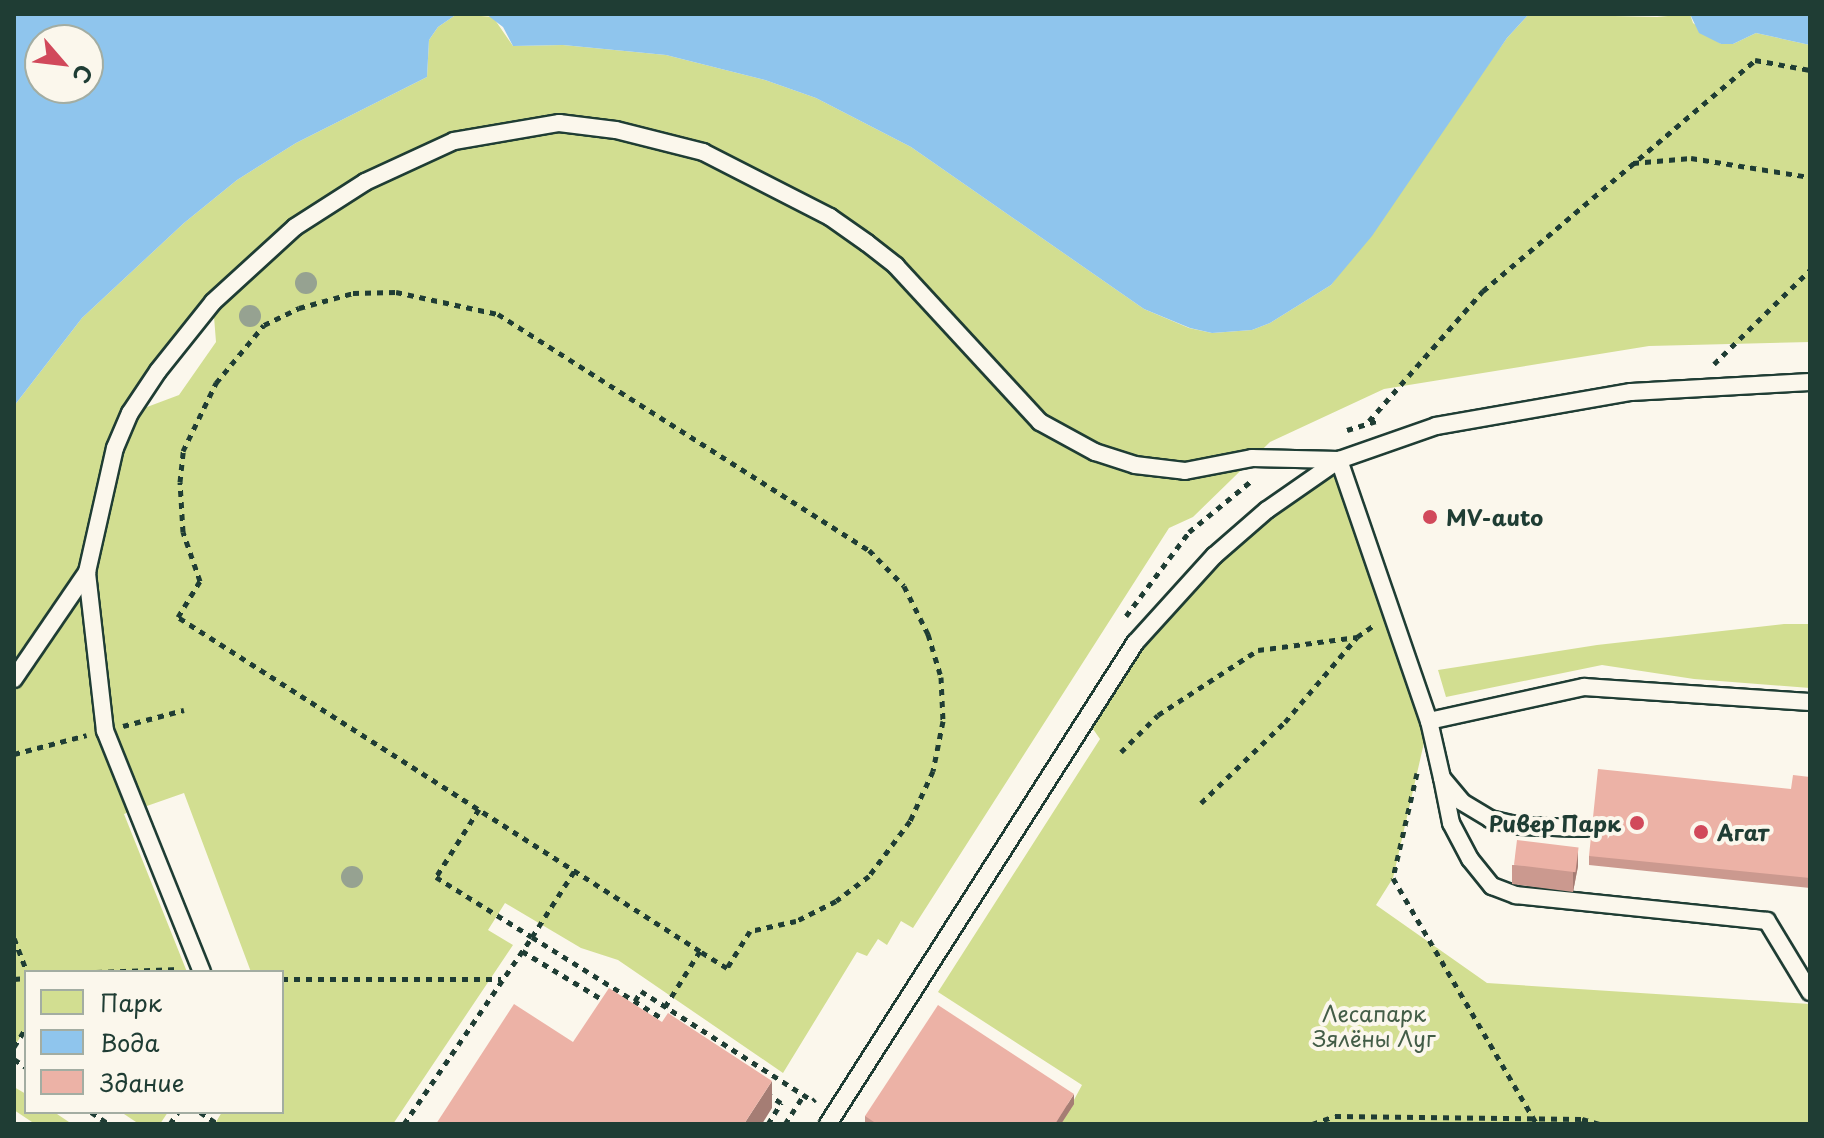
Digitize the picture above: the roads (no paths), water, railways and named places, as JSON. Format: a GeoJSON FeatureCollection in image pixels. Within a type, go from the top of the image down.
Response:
{"type":"FeatureCollection","features":[{"type":"Feature","properties":{"kind":"lane"},"geometry":{"type":"LineString","coordinates":[[202,970],[105,731],[87,572],[115,448],[130,413],[213,302],[295,227],[365,182],[454,141],[559,123],[616,130],[703,152],[830,217],[896,266],[1040,422],[1095,452],[1135,465],[1185,471],[1282,456],[1339,460]]}},
{"type":"Feature","properties":{"kind":"lane"},"geometry":{"type":"LineString","coordinates":[[828,1124],[1135,643],[1214,556],[1267,510],[1339,460],[1436,426],[1631,392],[1810,382]]}},
{"type":"Feature","properties":{"kind":"lane"},"geometry":{"type":"LineString","coordinates":[[1339,460],[1429,721],[1451,823],[1470,859],[1492,886],[1516,895],[1767,921],[1810,992]]}},
{"type":"Feature","properties":{"kind":"lane"},"geometry":{"type":"LineString","coordinates":[[14,679],[87,572]]}},
{"type":"Feature","properties":{"kind":"lane"},"geometry":{"type":"LineString","coordinates":[[1429,721],[1584,687],[1810,702]]}},
{"type":"Feature","properties":{"kind":"lane"},"geometry":{"type":"LineString","coordinates":[[1442,778],[1462,802],[1490,819],[1520,826],[1585,828]]}},
{"type":"Feature","properties":{"kind":"water"},"geometry":{"type":"Polygon","coordinates":[[[14,14],[457,14],[438,27],[429,40],[427,77],[296,143],[237,180],[184,223],[82,318],[14,406],[14,14]]]}},
{"type":"Feature","properties":{"kind":"water"},"geometry":{"type":"Polygon","coordinates":[[[486,14],[1529,14],[1507,38],[1372,236],[1331,285],[1270,323],[1252,330],[1212,333],[1190,328],[1144,309],[911,147],[816,98],[765,80],[666,55],[563,45],[513,46],[503,27],[486,14]]]}},
{"type":"Feature","properties":{"kind":"water"},"geometry":{"type":"Polygon","coordinates":[[[1690,14],[1810,14],[1810,45],[1756,33],[1733,44],[1721,44],[1699,33],[1690,14]]]}},
{"type":"Feature","properties":{"kind":"place","name":"MV-auto"},"geometry":{"type":"Point","coordinates":[1430,517]}},
{"type":"Feature","properties":{"kind":"place","name":"Ривер Парк"},"geometry":{"type":"Point","coordinates":[1637,823]}},
{"type":"Feature","properties":{"kind":"place","name":"Агат"},"geometry":{"type":"Point","coordinates":[1701,832]}},
{"type":"Feature","properties":{"kind":"park label","name":"Лесапарк Зялёны Луг"},"geometry":{"type":"Point","coordinates":[1374,1024]}}]}
